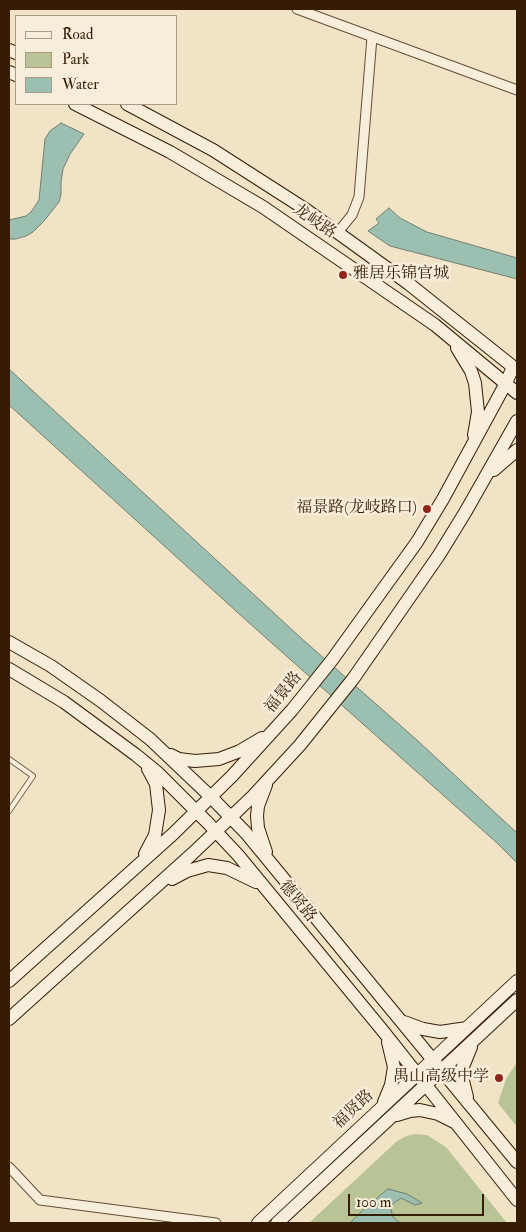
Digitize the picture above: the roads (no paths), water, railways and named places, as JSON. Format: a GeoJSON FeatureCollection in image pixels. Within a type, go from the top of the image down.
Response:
{"type":"FeatureCollection","features":[{"type":"Feature","properties":{"kind":"street"},"geometry":{"type":"LineString","coordinates":[[297,9],[517,90]]}},
{"type":"Feature","properties":{"kind":"street"},"geometry":{"type":"LineString","coordinates":[[338,232],[352,215],[359,197],[372,37]]}},
{"type":"Feature","properties":{"kind":"street","name":"龙岐路"},"geometry":{"type":"LineString","coordinates":[[77,105],[170,152],[232,188],[399,299],[448,336],[517,393]]}},
{"type":"Feature","properties":{"kind":"street","name":"龙岐路"},"geometry":{"type":"LineString","coordinates":[[129,105],[236,164],[338,232],[447,312],[515,368]]}},
{"type":"Feature","properties":{"kind":"street"},"geometry":{"type":"LineString","coordinates":[[448,336],[465,360],[475,383],[478,412],[470,450]]}},
{"type":"Feature","properties":{"kind":"street","name":"福景路"},"geometry":{"type":"LineString","coordinates":[[9,981],[211,797],[277,728],[332,660],[417,542],[443,499],[515,368]]}},
{"type":"Feature","properties":{"kind":"street"},"geometry":{"type":"LineString","coordinates":[[9,1019],[216,831],[300,746],[353,678],[439,555],[478,492],[517,421]]}},
{"type":"Feature","properties":{"kind":"street"},"geometry":{"type":"LineString","coordinates":[[478,492],[502,462],[517,450]]}},
{"type":"Feature","properties":{"kind":"street","name":"德贤路"},"geometry":{"type":"LineString","coordinates":[[9,642],[83,687],[163,751],[211,797],[270,862],[517,1162]]}},
{"type":"Feature","properties":{"kind":"street","name":"德贤路"},"geometry":{"type":"LineString","coordinates":[[9,669],[64,702],[145,763],[216,831],[384,1032],[517,1200]]}},
{"type":"Feature","properties":{"kind":"street"},"geometry":{"type":"LineString","coordinates":[[163,751],[179,759],[205,761],[218,759],[240,751],[277,728]]}},
{"type":"Feature","properties":{"kind":"street"},"geometry":{"type":"LineString","coordinates":[[138,865],[155,835],[158,825],[159,798],[156,784],[145,763]]}},
{"type":"Feature","properties":{"kind":"street"},"geometry":{"type":"LineString","coordinates":[[267,781],[258,806],[257,816],[262,841],[270,862]]}},
{"type":"Feature","properties":{"kind":"street"},"geometry":{"type":"LineString","coordinates":[[156,886],[187,871],[208,865],[227,868],[261,885]]}},
{"type":"Feature","properties":{"kind":"street","name":"福贤路"},"geometry":{"type":"LineString","coordinates":[[258,1223],[517,981]]}},
{"type":"Feature","properties":{"kind":"street","name":"福贤路"},"geometry":{"type":"LineString","coordinates":[[277,1223],[517,1000]]}},
{"type":"Feature","properties":{"kind":"street"},"geometry":{"type":"LineString","coordinates":[[401,1020],[412,1026],[440,1032],[467,1028]]}},
{"type":"Feature","properties":{"kind":"street"},"geometry":{"type":"LineString","coordinates":[[377,1111],[384,1103],[391,1085],[394,1067],[392,1052],[384,1032]]}},
{"type":"Feature","properties":{"kind":"street"},"geometry":{"type":"LineString","coordinates":[[468,1103],[462,1069],[476,1038]]}},
{"type":"Feature","properties":{"kind":"street"},"geometry":{"type":"LineString","coordinates":[[392,1116],[410,1110],[420,1110],[446,1117],[458,1126]]}},
{"type":"Feature","properties":{"kind":"street"},"geometry":{"type":"LineString","coordinates":[[9,1167],[40,1200],[216,1223]]}},
{"type":"Feature","properties":{"kind":"lane"},"geometry":{"type":"LineString","coordinates":[[9,759],[33,776],[9,810]]}},
{"type":"Feature","properties":{"kind":"water"},"geometry":{"type":"Polygon","coordinates":[[[61,123],[84,134],[70,154],[63,169],[59,202],[33,232],[16,239],[9,239],[9,220],[26,216],[39,200],[45,139],[50,131],[61,123]]]}},
{"type":"Feature","properties":{"kind":"water"},"geometry":{"type":"Polygon","coordinates":[[[389,208],[400,218],[427,232],[517,258],[517,279],[390,246],[368,231],[379,223],[376,219],[389,208]]]}},
{"type":"Feature","properties":{"kind":"water"},"geometry":{"type":"Polygon","coordinates":[[[9,369],[301,638],[418,741],[517,833],[517,863],[9,405],[9,369]]]}},
{"type":"Feature","properties":{"kind":"water"},"geometry":{"type":"Polygon","coordinates":[[[388,1189],[407,1194],[422,1203],[415,1205],[401,1198],[390,1206],[393,1217],[400,1223],[350,1223],[365,1208],[388,1189]]]}},
{"type":"Feature","properties":{"kind":"place","name":"雅居乐锦官城"},"geometry":{"type":"Point","coordinates":[343,275]}},
{"type":"Feature","properties":{"kind":"place","name":"福景路(龙岐路口)"},"geometry":{"type":"Point","coordinates":[427,509]}},
{"type":"Feature","properties":{"kind":"place","name":"禺山高级中学"},"geometry":{"type":"Point","coordinates":[499,1078]}}]}
